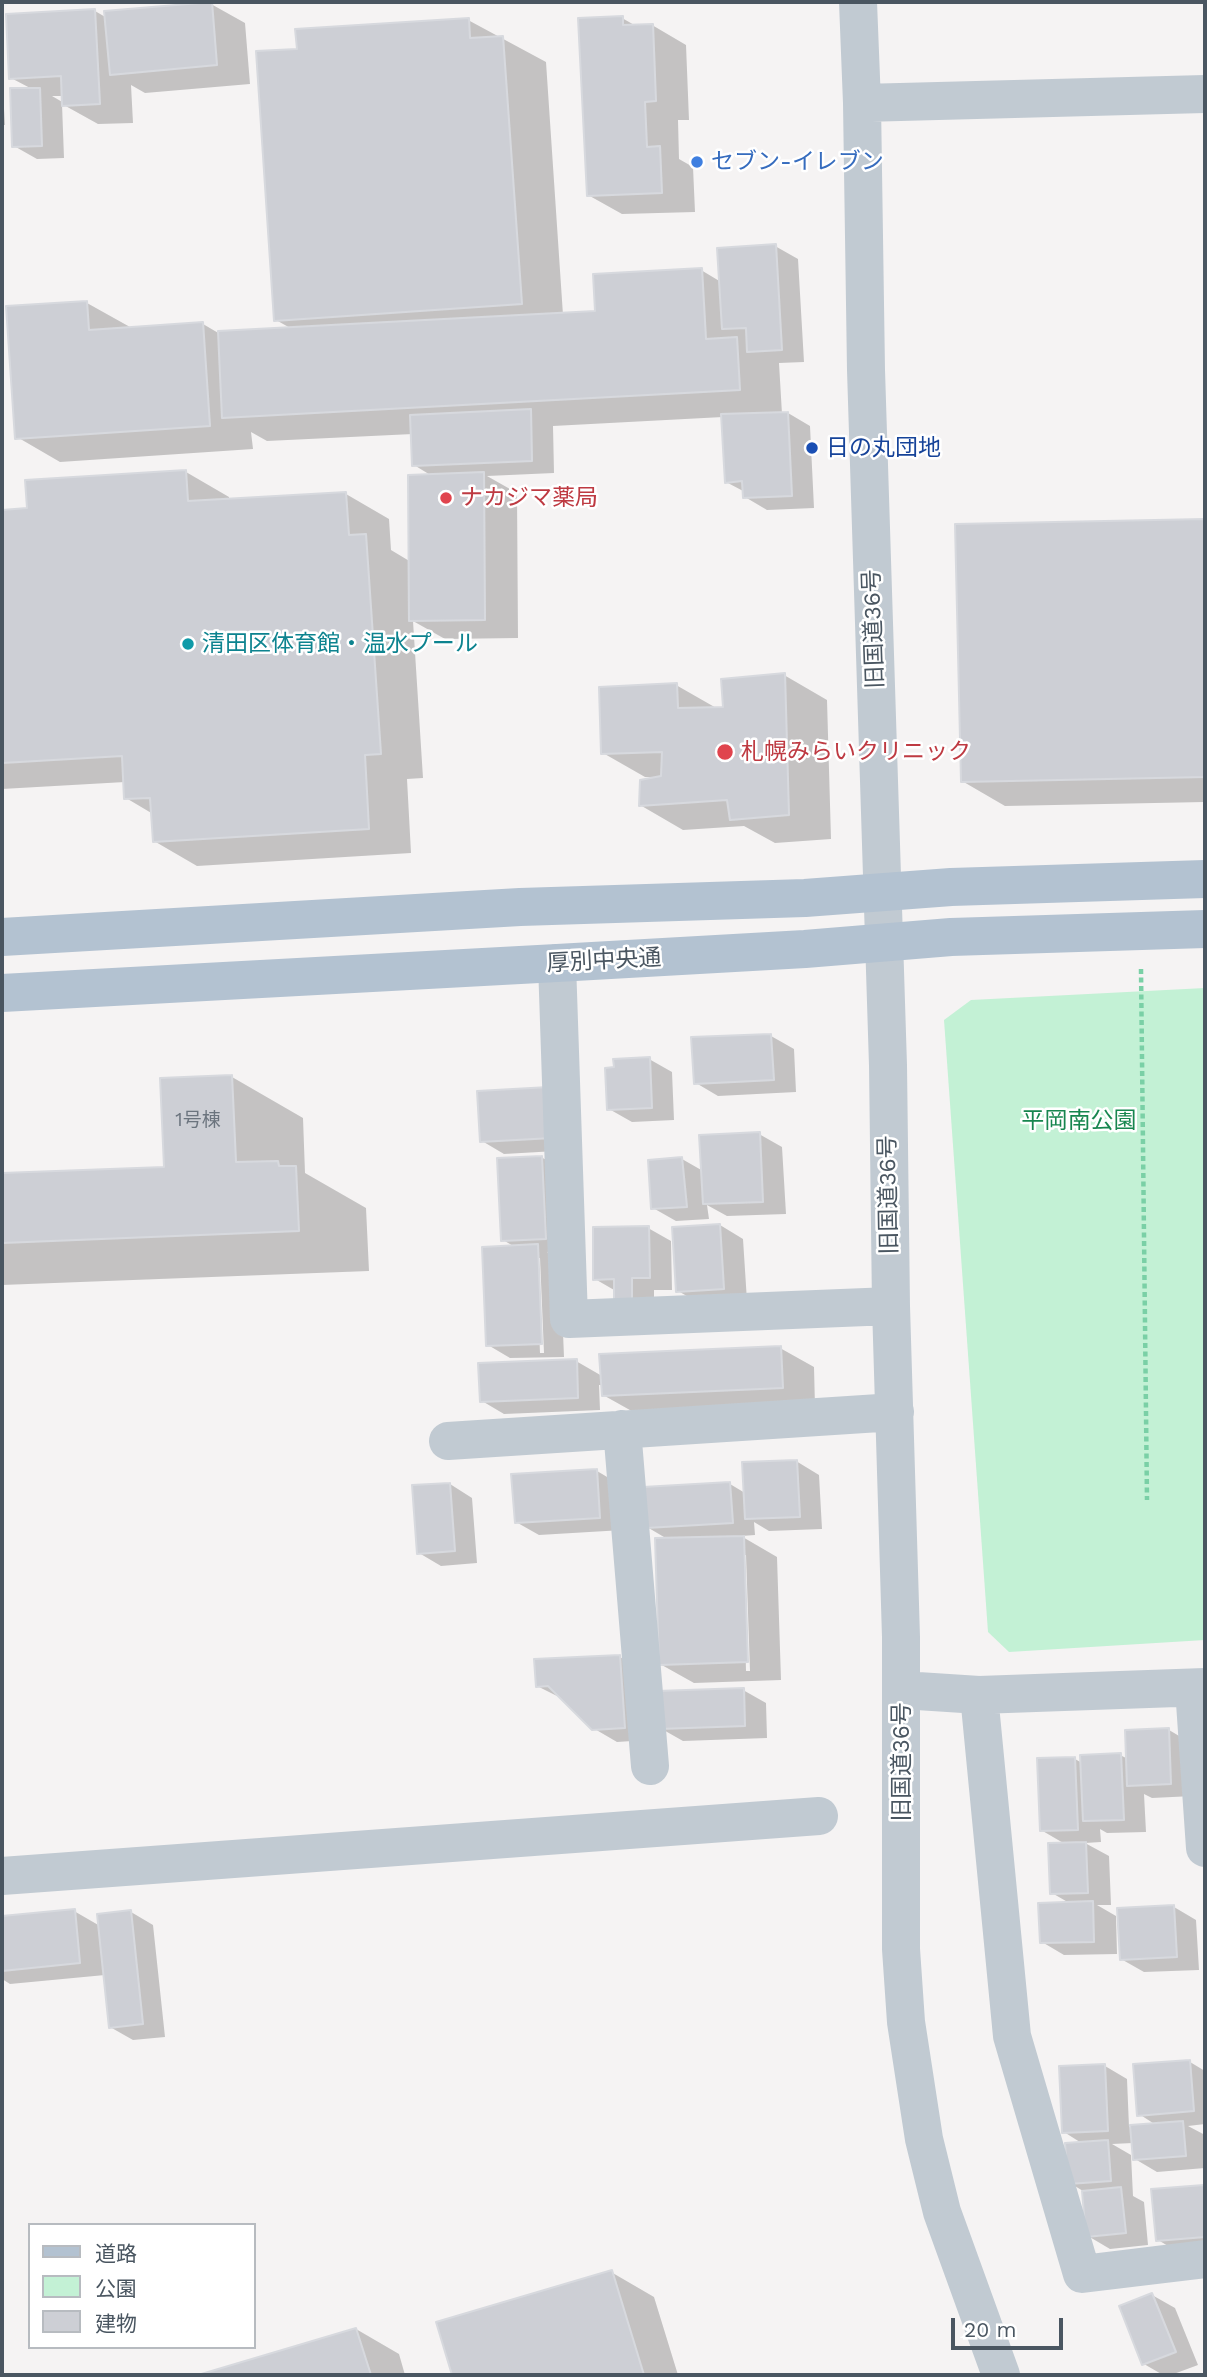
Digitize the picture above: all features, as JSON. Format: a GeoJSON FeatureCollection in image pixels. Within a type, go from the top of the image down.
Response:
{"type":"FeatureCollection","features":[{"type":"Feature","properties":{"kind":"main road"},"geometry":{"type":"LineString","coordinates":[[2,937],[506,908],[805,898],[951,887],[1205,879]]}},
{"type":"Feature","properties":{"kind":"main road","name":"厚別中央通"},"geometry":{"type":"LineString","coordinates":[[2,993],[557,963],[977,936],[1205,929]]}},
{"type":"Feature","properties":{"kind":"street","name":"旧国道36号"},"geometry":{"type":"LineString","coordinates":[[858,2],[866,370],[888,1065],[891,1306],[902,1690],[901,1949],[906,2022],[924,2139],[942,2212],[1001,2375]]}},
{"type":"Feature","properties":{"kind":"street"},"geometry":{"type":"LineString","coordinates":[[862,103],[1205,94]]}},
{"type":"Feature","properties":{"kind":"street"},"geometry":{"type":"LineString","coordinates":[[557,963],[569,1319],[891,1306]]}},
{"type":"Feature","properties":{"kind":"street"},"geometry":{"type":"LineString","coordinates":[[448,1441],[895,1412]]}},
{"type":"Feature","properties":{"kind":"street"},"geometry":{"type":"LineString","coordinates":[[622,1429],[650,1766]]}},
{"type":"Feature","properties":{"kind":"street"},"geometry":{"type":"LineString","coordinates":[[902,1690],[979,1695],[1200,1687],[1205,1848]]}},
{"type":"Feature","properties":{"kind":"street"},"geometry":{"type":"LineString","coordinates":[[979,1695],[1012,2036],[1082,2274],[1205,2259]]}},
{"type":"Feature","properties":{"kind":"street"},"geometry":{"type":"LineString","coordinates":[[2,1876],[819,1815]]}},
{"type":"Feature","properties":{"kind":"path"},"geometry":{"type":"LineString","coordinates":[[1141,931],[1147,1500]]}},
{"type":"Feature","properties":{"kind":"green space","name":"平岡南公園"},"geometry":{"type":"Polygon","coordinates":[[[1205,988],[1205,1640],[1009,1652],[988,1632],[944,1020],[971,1000],[1205,988]]]}},
{"type":"Feature","properties":{"kind":"building"},"geometry":{"type":"Polygon","coordinates":[[[212,2],[217,65],[110,75],[104,11],[212,2]]]}},
{"type":"Feature","properties":{"kind":"building"},"geometry":{"type":"Polygon","coordinates":[[[95,9],[100,104],[62,106],[61,76],[9,79],[6,14],[95,9]]]}},
{"type":"Feature","properties":{"kind":"building"},"geometry":{"type":"Polygon","coordinates":[[[623,16],[623,25],[653,24],[656,101],[645,102],[647,147],[660,146],[662,193],[587,196],[578,18],[623,16]]]}},
{"type":"Feature","properties":{"kind":"building"},"geometry":{"type":"Polygon","coordinates":[[[469,18],[470,38],[503,36],[522,304],[274,321],[256,51],[297,49],[295,29],[469,18]]]}},
{"type":"Feature","properties":{"kind":"building"},"geometry":{"type":"Polygon","coordinates":[[[10,88],[40,88],[42,146],[12,147],[10,88]]]}},
{"type":"Feature","properties":{"kind":"building"},"geometry":{"type":"Polygon","coordinates":[[[776,244],[782,350],[747,352],[746,328],[722,329],[717,248],[776,244]]]}},
{"type":"Feature","properties":{"kind":"building"},"geometry":{"type":"Polygon","coordinates":[[[702,268],[706,339],[737,337],[740,390],[222,418],[218,331],[595,311],[593,274],[702,268]]]}},
{"type":"Feature","properties":{"kind":"building"},"geometry":{"type":"Polygon","coordinates":[[[87,301],[89,330],[203,322],[210,426],[15,439],[6,306],[87,301]]]}},
{"type":"Feature","properties":{"kind":"building"},"geometry":{"type":"Polygon","coordinates":[[[531,409],[532,461],[412,466],[410,415],[531,409]]]}},
{"type":"Feature","properties":{"kind":"building"},"geometry":{"type":"Polygon","coordinates":[[[788,412],[792,496],[743,498],[742,481],[725,483],[721,414],[788,412]]]}},
{"type":"Feature","properties":{"kind":"building","name":"清田区体育館・温水プール"},"geometry":{"type":"Polygon","coordinates":[[[186,470],[188,501],[346,492],[349,535],[366,534],[381,754],[365,755],[369,829],[153,842],[150,798],[124,799],[122,756],[2,763],[2,510],[27,508],[25,480],[186,470]]]}},
{"type":"Feature","properties":{"kind":"building"},"geometry":{"type":"Polygon","coordinates":[[[484,472],[485,620],[409,621],[408,475],[484,472]]]}},
{"type":"Feature","properties":{"kind":"building"},"geometry":{"type":"Polygon","coordinates":[[[1205,519],[1205,777],[961,782],[955,524],[1205,519]]]}},
{"type":"Feature","properties":{"kind":"building"},"geometry":{"type":"Polygon","coordinates":[[[785,673],[789,815],[730,820],[727,800],[639,806],[640,780],[661,776],[662,752],[601,754],[599,687],[677,683],[678,708],[723,707],[721,679],[785,673]]]}},
{"type":"Feature","properties":{"kind":"building"},"geometry":{"type":"Polygon","coordinates":[[[771,1034],[774,1080],[694,1084],[691,1037],[771,1034]]]}},
{"type":"Feature","properties":{"kind":"building"},"geometry":{"type":"Polygon","coordinates":[[[650,1057],[652,1108],[607,1110],[605,1068],[614,1067],[613,1059],[650,1057]]]}},
{"type":"Feature","properties":{"kind":"building"},"geometry":{"type":"Polygon","coordinates":[[[232,1075],[236,1162],[278,1161],[279,1166],[296,1166],[299,1231],[2,1243],[2,1173],[164,1167],[160,1078],[232,1075]]]}},
{"type":"Feature","properties":{"kind":"building"},"geometry":{"type":"Polygon","coordinates":[[[549,1087],[552,1138],[480,1142],[477,1091],[549,1087]]]}},
{"type":"Feature","properties":{"kind":"building"},"geometry":{"type":"Polygon","coordinates":[[[760,1132],[763,1202],[703,1204],[699,1135],[760,1132]]]}},
{"type":"Feature","properties":{"kind":"building"},"geometry":{"type":"Polygon","coordinates":[[[542,1156],[546,1239],[501,1241],[497,1158],[542,1156]]]}},
{"type":"Feature","properties":{"kind":"building"},"geometry":{"type":"Polygon","coordinates":[[[682,1157],[687,1207],[651,1209],[648,1160],[682,1157]]]}},
{"type":"Feature","properties":{"kind":"building"},"geometry":{"type":"Polygon","coordinates":[[[720,1224],[724,1289],[676,1292],[672,1227],[720,1224]]]}},
{"type":"Feature","properties":{"kind":"building"},"geometry":{"type":"Polygon","coordinates":[[[649,1226],[650,1278],[632,1278],[632,1301],[614,1301],[614,1279],[593,1280],[593,1227],[649,1226]]]}},
{"type":"Feature","properties":{"kind":"building"},"geometry":{"type":"Polygon","coordinates":[[[538,1244],[542,1344],[486,1346],[482,1247],[538,1244]]]}},
{"type":"Feature","properties":{"kind":"building"},"geometry":{"type":"Polygon","coordinates":[[[781,1346],[783,1388],[602,1396],[599,1354],[781,1346]]]}},
{"type":"Feature","properties":{"kind":"building"},"geometry":{"type":"Polygon","coordinates":[[[577,1359],[578,1398],[480,1402],[478,1363],[577,1359]]]}},
{"type":"Feature","properties":{"kind":"building"},"geometry":{"type":"Polygon","coordinates":[[[797,1460],[800,1517],[745,1519],[742,1462],[797,1460]]]}},
{"type":"Feature","properties":{"kind":"building"},"geometry":{"type":"Polygon","coordinates":[[[597,1469],[600,1518],[515,1523],[511,1474],[597,1469]]]}},
{"type":"Feature","properties":{"kind":"building"},"geometry":{"type":"Polygon","coordinates":[[[730,1482],[733,1523],[646,1528],[643,1487],[730,1482]]]}},
{"type":"Feature","properties":{"kind":"building"},"geometry":{"type":"Polygon","coordinates":[[[450,1483],[455,1551],[417,1554],[412,1485],[450,1483]]]}},
{"type":"Feature","properties":{"kind":"building"},"geometry":{"type":"Polygon","coordinates":[[[744,1536],[748,1662],[659,1665],[655,1538],[744,1536]]]}},
{"type":"Feature","properties":{"kind":"building"},"geometry":{"type":"Polygon","coordinates":[[[620,1655],[625,1728],[592,1730],[548,1686],[536,1687],[534,1659],[620,1655]]]}},
{"type":"Feature","properties":{"kind":"building"},"geometry":{"type":"Polygon","coordinates":[[[744,1688],[745,1726],[659,1729],[657,1691],[744,1688]]]}},
{"type":"Feature","properties":{"kind":"building"},"geometry":{"type":"Polygon","coordinates":[[[1169,1728],[1171,1784],[1127,1786],[1125,1730],[1169,1728]]]}},
{"type":"Feature","properties":{"kind":"building"},"geometry":{"type":"Polygon","coordinates":[[[1121,1753],[1124,1820],[1083,1821],[1080,1755],[1121,1753]]]}},
{"type":"Feature","properties":{"kind":"building"},"geometry":{"type":"Polygon","coordinates":[[[1075,1757],[1078,1830],[1040,1831],[1037,1758],[1075,1757]]]}},
{"type":"Feature","properties":{"kind":"building"},"geometry":{"type":"Polygon","coordinates":[[[1086,1842],[1088,1893],[1050,1894],[1048,1843],[1086,1842]]]}},
{"type":"Feature","properties":{"kind":"building"},"geometry":{"type":"Polygon","coordinates":[[[1093,1901],[1094,1942],[1040,1943],[1038,1903],[1093,1901]]]}},
{"type":"Feature","properties":{"kind":"building"},"geometry":{"type":"Polygon","coordinates":[[[1174,1905],[1177,1957],[1120,1960],[1117,1908],[1174,1905]]]}},
{"type":"Feature","properties":{"kind":"building"},"geometry":{"type":"Polygon","coordinates":[[[75,1909],[80,1963],[2,1971],[2,1916],[75,1909]]]}},
{"type":"Feature","properties":{"kind":"building"},"geometry":{"type":"Polygon","coordinates":[[[131,1910],[143,2024],[109,2028],[97,1914],[131,1910]]]}},
{"type":"Feature","properties":{"kind":"building"},"geometry":{"type":"Polygon","coordinates":[[[1190,2060],[1194,2111],[1137,2116],[1133,2064],[1190,2060]]]}},
{"type":"Feature","properties":{"kind":"building"},"geometry":{"type":"Polygon","coordinates":[[[1105,2064],[1108,2131],[1062,2133],[1059,2066],[1105,2064]]]}},
{"type":"Feature","properties":{"kind":"building"},"geometry":{"type":"Polygon","coordinates":[[[1183,2121],[1186,2156],[1133,2160],[1130,2125],[1183,2121]]]}},
{"type":"Feature","properties":{"kind":"building"},"geometry":{"type":"Polygon","coordinates":[[[1108,2140],[1111,2181],[1068,2184],[1065,2143],[1108,2140]]]}},
{"type":"Feature","properties":{"kind":"building"},"geometry":{"type":"Polygon","coordinates":[[[1204,2185],[1205,2237],[1156,2241],[1151,2189],[1204,2185]]]}},
{"type":"Feature","properties":{"kind":"building"},"geometry":{"type":"Polygon","coordinates":[[[1121,2187],[1126,2233],[1086,2237],[1082,2191],[1121,2187]]]}},
{"type":"Feature","properties":{"kind":"building"},"geometry":{"type":"Polygon","coordinates":[[[612,2270],[644,2375],[452,2375],[436,2322],[612,2270]]]}},
{"type":"Feature","properties":{"kind":"building"},"geometry":{"type":"Polygon","coordinates":[[[1152,2293],[1176,2352],[1142,2365],[1119,2306],[1152,2293]]]}},
{"type":"Feature","properties":{"kind":"building"},"geometry":{"type":"Polygon","coordinates":[[[356,2328],[371,2375],[198,2375],[356,2328]]]}},
{"type":"Feature","properties":{"kind":"place","name":"セブン-イレブン"},"geometry":{"type":"Point","coordinates":[697,162]}},
{"type":"Feature","properties":{"kind":"place","name":"日の丸団地"},"geometry":{"type":"Point","coordinates":[812,448]}},
{"type":"Feature","properties":{"kind":"place","name":"ナカジマ薬局"},"geometry":{"type":"Point","coordinates":[446,498]}},
{"type":"Feature","properties":{"kind":"place","name":"清田区体育館・温水プール"},"geometry":{"type":"Point","coordinates":[188,644]}},
{"type":"Feature","properties":{"kind":"place","name":"札幌みらいクリニック"},"geometry":{"type":"Point","coordinates":[725,752]}}]}
